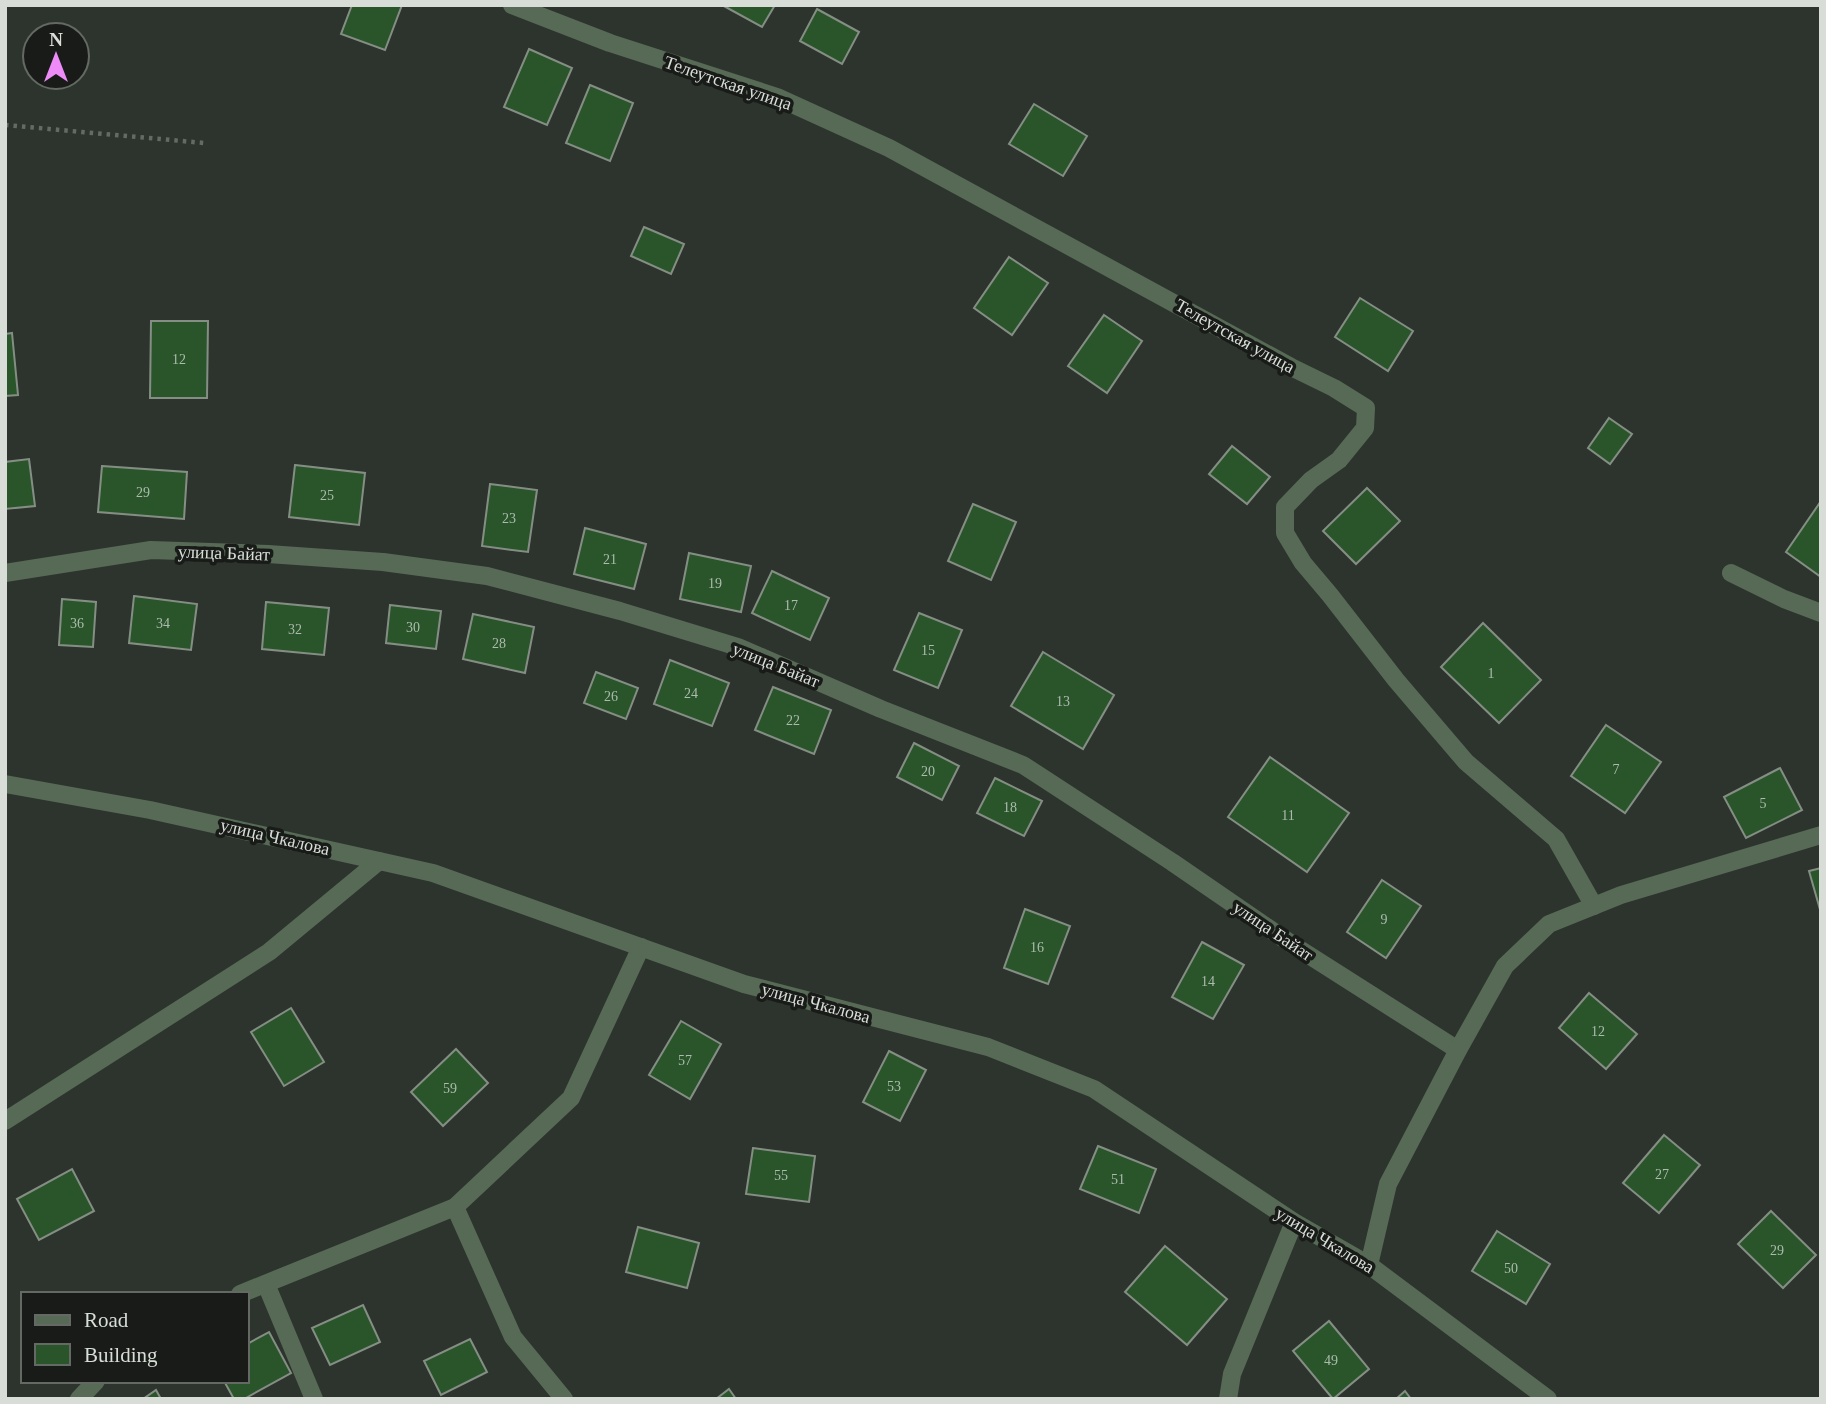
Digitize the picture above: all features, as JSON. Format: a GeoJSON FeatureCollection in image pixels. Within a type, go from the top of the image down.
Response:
{"type":"FeatureCollection","features":[{"type":"Feature","properties":{"kind":"street","name":"Телеутская улица"},"geometry":{"type":"LineString","coordinates":[[512,5],[610,43],[777,97],[889,148],[1291,367],[1335,388],[1366,408],[1364,428],[1339,460],[1311,480],[1285,508],[1285,533],[1303,563],[1396,680],[1466,762],[1556,839],[1594,906]]}},
{"type":"Feature","properties":{"kind":"street","name":"улица Байат"},"geometry":{"type":"LineString","coordinates":[[5,573],[151,550],[383,562],[487,576],[620,611],[738,647],[881,709],[1023,765],[1458,1051]]}},
{"type":"Feature","properties":{"kind":"street"},"geometry":{"type":"LineString","coordinates":[[1731,573],[1784,599],[1821,613]]}},
{"type":"Feature","properties":{"kind":"street","name":"улица Чкалова"},"geometry":{"type":"LineString","coordinates":[[5,784],[150,810],[433,873],[744,984],[988,1047],[1094,1090],[1294,1222],[1369,1265],[1548,1399]]}},
{"type":"Feature","properties":{"kind":"street"},"geometry":{"type":"LineString","coordinates":[[1369,1265],[1388,1184],[1458,1051],[1506,966],[1549,924],[1646,887],[1821,835]]}},
{"type":"Feature","properties":{"kind":"street"},"geometry":{"type":"LineString","coordinates":[[5,1121],[269,952],[379,861]]}},
{"type":"Feature","properties":{"kind":"street"},"geometry":{"type":"LineString","coordinates":[[245,1292],[455,1207],[571,1098],[641,947]]}},
{"type":"Feature","properties":{"kind":"street"},"geometry":{"type":"LineString","coordinates":[[455,1207],[513,1337],[565,1399]]}},
{"type":"Feature","properties":{"kind":"street"},"geometry":{"type":"LineString","coordinates":[[1228,1399],[1232,1374],[1294,1222]]}},
{"type":"Feature","properties":{"kind":"street"},"geometry":{"type":"LineString","coordinates":[[266,1283],[314,1399]]}},
{"type":"Feature","properties":{"kind":"street"},"geometry":{"type":"LineString","coordinates":[[79,1399],[94,1383]]}},
{"type":"Feature","properties":{"kind":"path"},"geometry":{"type":"LineString","coordinates":[[5,125],[204,143]]}},
{"type":"Feature","properties":{"kind":"building"},"geometry":{"type":"Polygon","coordinates":[[[352,5],[402,5],[385,50],[341,34],[352,5]]]}},
{"type":"Feature","properties":{"kind":"building"},"geometry":{"type":"Polygon","coordinates":[[[722,5],[775,5],[762,27],[722,5]]]}},
{"type":"Feature","properties":{"kind":"building"},"geometry":{"type":"Polygon","coordinates":[[[817,9],[859,32],[842,64],[800,41],[817,9]]]}},
{"type":"Feature","properties":{"kind":"building"},"geometry":{"type":"Polygon","coordinates":[[[529,49],[572,68],[547,125],[504,107],[529,49]]]}},
{"type":"Feature","properties":{"kind":"building"},"geometry":{"type":"Polygon","coordinates":[[[590,85],[633,103],[610,161],[566,143],[590,85]]]}},
{"type":"Feature","properties":{"kind":"building"},"geometry":{"type":"Polygon","coordinates":[[[1034,104],[1087,136],[1063,176],[1009,144],[1034,104]]]}},
{"type":"Feature","properties":{"kind":"building"},"geometry":{"type":"Polygon","coordinates":[[[644,227],[684,244],[671,274],[631,256],[644,227]]]}},
{"type":"Feature","properties":{"kind":"building"},"geometry":{"type":"Polygon","coordinates":[[[1009,257],[1048,283],[1012,335],[974,308],[1009,257]]]}},
{"type":"Feature","properties":{"kind":"building"},"geometry":{"type":"Polygon","coordinates":[[[1360,298],[1413,331],[1388,371],[1335,337],[1360,298]]]}},
{"type":"Feature","properties":{"kind":"building"},"geometry":{"type":"Polygon","coordinates":[[[1104,315],[1142,341],[1107,393],[1068,366],[1104,315]]]}},
{"type":"Feature","properties":{"kind":"building"},"geometry":{"type":"Polygon","coordinates":[[[151,321],[208,321],[207,398],[150,398],[151,321]]]}},
{"type":"Feature","properties":{"kind":"building"},"geometry":{"type":"Polygon","coordinates":[[[12,333],[18,395],[5,396],[5,334],[12,333]]]}},
{"type":"Feature","properties":{"kind":"building"},"geometry":{"type":"Polygon","coordinates":[[[1609,418],[1632,434],[1610,464],[1588,448],[1609,418]]]}},
{"type":"Feature","properties":{"kind":"building"},"geometry":{"type":"Polygon","coordinates":[[[1232,446],[1270,477],[1247,504],[1209,474],[1232,446]]]}},
{"type":"Feature","properties":{"kind":"building"},"geometry":{"type":"Polygon","coordinates":[[[29,459],[35,506],[5,509],[5,462],[29,459]]]}},
{"type":"Feature","properties":{"kind":"building"},"geometry":{"type":"Polygon","coordinates":[[[295,465],[365,473],[359,525],[289,517],[295,465]]]}},
{"type":"Feature","properties":{"kind":"building"},"geometry":{"type":"Polygon","coordinates":[[[102,466],[187,472],[184,519],[98,512],[102,466]]]}},
{"type":"Feature","properties":{"kind":"building"},"geometry":{"type":"Polygon","coordinates":[[[490,484],[537,490],[528,552],[482,546],[490,484]]]}},
{"type":"Feature","properties":{"kind":"building"},"geometry":{"type":"Polygon","coordinates":[[[1367,488],[1400,521],[1356,564],[1323,531],[1367,488]]]}},
{"type":"Feature","properties":{"kind":"building"},"geometry":{"type":"Polygon","coordinates":[[[1821,501],[1821,577],[1786,552],[1821,501]]]}},
{"type":"Feature","properties":{"kind":"building"},"geometry":{"type":"Polygon","coordinates":[[[973,504],[1016,522],[991,580],[948,561],[973,504]]]}},
{"type":"Feature","properties":{"kind":"building"},"geometry":{"type":"Polygon","coordinates":[[[585,528],[646,544],[634,589],[574,574],[585,528]]]}},
{"type":"Feature","properties":{"kind":"building"},"geometry":{"type":"Polygon","coordinates":[[[689,553],[751,566],[741,612],[680,599],[689,553]]]}},
{"type":"Feature","properties":{"kind":"building"},"geometry":{"type":"Polygon","coordinates":[[[772,571],[829,598],[810,640],[752,613],[772,571]]]}},
{"type":"Feature","properties":{"kind":"building"},"geometry":{"type":"Polygon","coordinates":[[[134,596],[197,604],[191,650],[129,643],[134,596]]]}},
{"type":"Feature","properties":{"kind":"building"},"geometry":{"type":"Polygon","coordinates":[[[62,599],[96,602],[93,647],[59,645],[62,599]]]}},
{"type":"Feature","properties":{"kind":"building"},"geometry":{"type":"Polygon","coordinates":[[[266,602],[329,608],[324,655],[262,649],[266,602]]]}},
{"type":"Feature","properties":{"kind":"building"},"geometry":{"type":"Polygon","coordinates":[[[390,605],[441,611],[436,649],[386,643],[390,605]]]}},
{"type":"Feature","properties":{"kind":"building"},"geometry":{"type":"Polygon","coordinates":[[[919,613],[962,630],[938,688],[894,670],[919,613]]]}},
{"type":"Feature","properties":{"kind":"building"},"geometry":{"type":"Polygon","coordinates":[[[473,614],[534,627],[525,673],[463,659],[473,614]]]}},
{"type":"Feature","properties":{"kind":"building"},"geometry":{"type":"Polygon","coordinates":[[[1483,623],[1541,680],[1499,723],[1441,667],[1483,623]]]}},
{"type":"Feature","properties":{"kind":"building"},"geometry":{"type":"Polygon","coordinates":[[[1043,652],[1114,695],[1083,749],[1011,706],[1043,652]]]}},
{"type":"Feature","properties":{"kind":"building"},"geometry":{"type":"Polygon","coordinates":[[[670,660],[729,683],[712,726],[654,704],[670,660]]]}},
{"type":"Feature","properties":{"kind":"building"},"geometry":{"type":"Polygon","coordinates":[[[596,672],[638,688],[626,719],[584,703],[596,672]]]}},
{"type":"Feature","properties":{"kind":"building"},"geometry":{"type":"Polygon","coordinates":[[[773,687],[831,710],[814,754],[755,730],[773,687]]]}},
{"type":"Feature","properties":{"kind":"building"},"geometry":{"type":"Polygon","coordinates":[[[1606,725],[1661,762],[1625,813],[1571,776],[1606,725]]]}},
{"type":"Feature","properties":{"kind":"building"},"geometry":{"type":"Polygon","coordinates":[[[914,743],[959,766],[942,800],[897,777],[914,743]]]}},
{"type":"Feature","properties":{"kind":"building"},"geometry":{"type":"Polygon","coordinates":[[[1270,757],[1349,813],[1307,872],[1228,817],[1270,757]]]}},
{"type":"Feature","properties":{"kind":"building"},"geometry":{"type":"Polygon","coordinates":[[[1780,768],[1802,810],[1746,838],[1724,797],[1780,768]]]}},
{"type":"Feature","properties":{"kind":"building"},"geometry":{"type":"Polygon","coordinates":[[[995,778],[1042,801],[1024,836],[977,813],[995,778]]]}},
{"type":"Feature","properties":{"kind":"building"},"geometry":{"type":"Polygon","coordinates":[[[1821,868],[1821,913],[1809,871],[1821,868]]]}},
{"type":"Feature","properties":{"kind":"building"},"geometry":{"type":"Polygon","coordinates":[[[1382,880],[1421,906],[1386,958],[1347,932],[1382,880]]]}},
{"type":"Feature","properties":{"kind":"building"},"geometry":{"type":"Polygon","coordinates":[[[1025,909],[1070,926],[1048,984],[1004,968],[1025,909]]]}},
{"type":"Feature","properties":{"kind":"building"},"geometry":{"type":"Polygon","coordinates":[[[1202,942],[1244,965],[1213,1019],[1172,997],[1202,942]]]}},
{"type":"Feature","properties":{"kind":"building"},"geometry":{"type":"Polygon","coordinates":[[[1589,993],[1637,1034],[1606,1069],[1559,1028],[1589,993]]]}},
{"type":"Feature","properties":{"kind":"building"},"geometry":{"type":"Polygon","coordinates":[[[291,1008],[324,1062],[284,1086],[251,1032],[291,1008]]]}},
{"type":"Feature","properties":{"kind":"building"},"geometry":{"type":"Polygon","coordinates":[[[681,1021],[721,1044],[690,1099],[649,1075],[681,1021]]]}},
{"type":"Feature","properties":{"kind":"building"},"geometry":{"type":"Polygon","coordinates":[[[456,1049],[488,1083],[443,1126],[411,1092],[456,1049]]]}},
{"type":"Feature","properties":{"kind":"building"},"geometry":{"type":"Polygon","coordinates":[[[889,1051],[926,1070],[900,1121],[863,1102],[889,1051]]]}},
{"type":"Feature","properties":{"kind":"building"},"geometry":{"type":"Polygon","coordinates":[[[1664,1135],[1700,1165],[1659,1213],[1623,1183],[1664,1135]]]}},
{"type":"Feature","properties":{"kind":"building"},"geometry":{"type":"Polygon","coordinates":[[[1098,1146],[1156,1169],[1139,1213],[1080,1189],[1098,1146]]]}},
{"type":"Feature","properties":{"kind":"building"},"geometry":{"type":"Polygon","coordinates":[[[753,1148],[815,1156],[809,1202],[746,1194],[753,1148]]]}},
{"type":"Feature","properties":{"kind":"building"},"geometry":{"type":"Polygon","coordinates":[[[72,1169],[94,1211],[39,1240],[17,1199],[72,1169]]]}},
{"type":"Feature","properties":{"kind":"building"},"geometry":{"type":"Polygon","coordinates":[[[1771,1211],[1816,1255],[1783,1288],[1738,1244],[1771,1211]]]}},
{"type":"Feature","properties":{"kind":"building"},"geometry":{"type":"Polygon","coordinates":[[[638,1227],[699,1243],[687,1288],[626,1272],[638,1227]]]}},
{"type":"Feature","properties":{"kind":"building"},"geometry":{"type":"Polygon","coordinates":[[[1497,1231],[1550,1264],[1526,1304],[1472,1271],[1497,1231]]]}},
{"type":"Feature","properties":{"kind":"building"},"geometry":{"type":"Polygon","coordinates":[[[1165,1246],[1227,1299],[1187,1345],[1125,1292],[1165,1246]]]}},
{"type":"Feature","properties":{"kind":"building"},"geometry":{"type":"Polygon","coordinates":[[[363,1305],[380,1342],[330,1365],[312,1328],[363,1305]]]}},
{"type":"Feature","properties":{"kind":"building"},"geometry":{"type":"Polygon","coordinates":[[[1329,1321],[1369,1369],[1333,1399],[1293,1351],[1329,1321]]]}},
{"type":"Feature","properties":{"kind":"building"},"geometry":{"type":"Polygon","coordinates":[[[269,1332],[291,1373],[244,1399],[234,1399],[225,1383],[248,1383],[248,1343],[269,1332]]]}},
{"type":"Feature","properties":{"kind":"building"},"geometry":{"type":"Polygon","coordinates":[[[470,1339],[487,1372],[441,1395],[424,1361],[470,1339]]]}},
{"type":"Feature","properties":{"kind":"building"},"geometry":{"type":"Polygon","coordinates":[[[729,1389],[736,1399],[716,1399],[729,1389]]]}},
{"type":"Feature","properties":{"kind":"building"},"geometry":{"type":"Polygon","coordinates":[[[156,1390],[161,1399],[143,1399],[156,1390]]]}},
{"type":"Feature","properties":{"kind":"building"},"geometry":{"type":"Polygon","coordinates":[[[1405,1391],[1411,1399],[1396,1399],[1405,1391]]]}}]}
